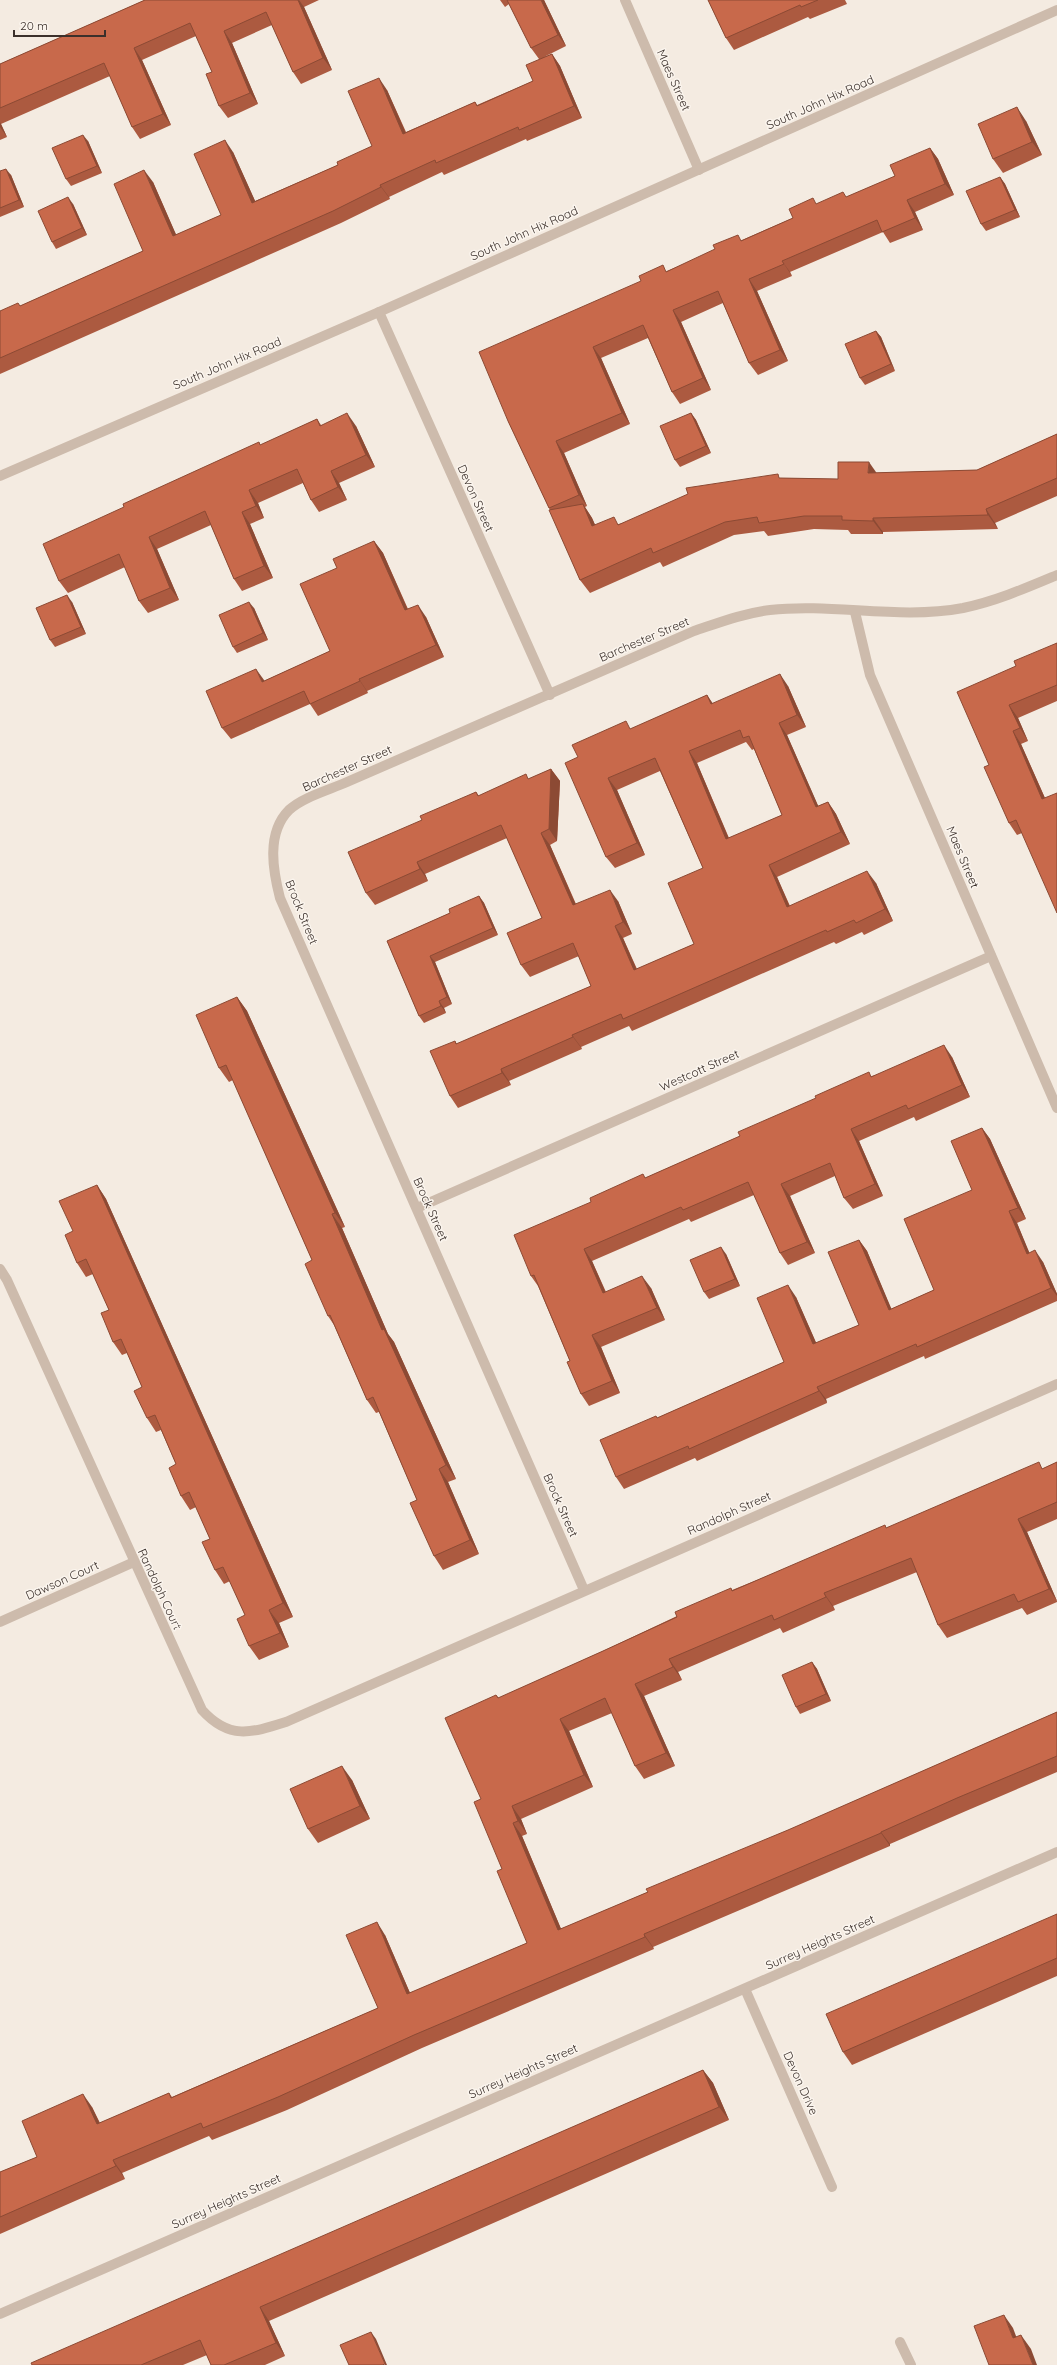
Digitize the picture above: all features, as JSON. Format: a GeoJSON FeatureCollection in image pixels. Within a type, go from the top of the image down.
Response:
{"type":"FeatureCollection","features":[{"type":"Feature","properties":{"kind":"street","name":"Maes Street"},"geometry":{"type":"LineString","coordinates":[[625,0],[700,170]]}},
{"type":"Feature","properties":{"kind":"street","name":"South John Hix Road"},"geometry":{"type":"LineString","coordinates":[[0,476],[379,312],[1057,10]]}},
{"type":"Feature","properties":{"kind":"street","name":"Devon Street"},"geometry":{"type":"LineString","coordinates":[[379,312],[550,695]]}},
{"type":"Feature","properties":{"kind":"street","name":"Barchester Street"},"geometry":{"type":"LineString","coordinates":[[276,833],[283,818],[290,810],[302,802],[687,634],[723,621],[768,610],[801,608],[855,612],[917,612],[963,608],[1006,597],[1057,574]]}},
{"type":"Feature","properties":{"kind":"street","name":"Maes Street"},"geometry":{"type":"LineString","coordinates":[[855,612],[870,674],[1057,1108]]}},
{"type":"Feature","properties":{"kind":"street","name":"Brock Street"},"geometry":{"type":"LineString","coordinates":[[276,833],[273,851],[274,871],[280,898],[584,1590]]}},
{"type":"Feature","properties":{"kind":"street","name":"Westcott Street"},"geometry":{"type":"LineString","coordinates":[[417,1208],[991,956]]}},
{"type":"Feature","properties":{"kind":"street","name":"Randolph Court"},"geometry":{"type":"LineString","coordinates":[[0,1269],[7,1280],[202,1710],[211,1720],[231,1731],[245,1733],[262,1730],[286,1722],[411,1667]]}},
{"type":"Feature","properties":{"kind":"street","name":"Randolph Street"},"geometry":{"type":"LineString","coordinates":[[411,1667],[1057,1384]]}},
{"type":"Feature","properties":{"kind":"street","name":"Dawson Court"},"geometry":{"type":"LineString","coordinates":[[0,1622],[134,1562]]}},
{"type":"Feature","properties":{"kind":"street","name":"Surrey Heights Street"},"geometry":{"type":"LineString","coordinates":[[0,2314],[1057,1852]]}},
{"type":"Feature","properties":{"kind":"street","name":"Devon Drive"},"geometry":{"type":"LineString","coordinates":[[745,1989],[832,2187]]}},
{"type":"Feature","properties":{"kind":"street"},"geometry":{"type":"LineString","coordinates":[[900,2342],[911,2365]]}},
{"type":"Feature","properties":{"kind":"building"},"geometry":{"type":"Polygon","coordinates":[[[145,0],[298,0],[323,58],[293,72],[266,12],[224,31],[250,93],[219,106],[206,74],[212,72],[190,23],[134,48],[163,114],[132,127],[104,63],[0,108],[0,64],[145,0]]]}},
{"type":"Feature","properties":{"kind":"building"},"geometry":{"type":"Polygon","coordinates":[[[507,0],[541,0],[558,35],[531,48],[507,0]]]}},
{"type":"Feature","properties":{"kind":"building"},"geometry":{"type":"Polygon","coordinates":[[[708,0],[818,0],[801,7],[800,5],[726,38],[708,0]]]}},
{"type":"Feature","properties":{"kind":"building"},"geometry":{"type":"Polygon","coordinates":[[[552,54],[574,106],[519,130],[518,127],[436,163],[435,160],[380,185],[381,187],[333,211],[0,358],[0,311],[18,303],[20,306],[143,251],[114,184],[144,170],[173,236],[221,215],[194,154],[225,140],[252,203],[338,165],[337,162],[372,146],[348,91],[379,78],[403,134],[475,102],[477,106],[533,81],[526,65],[552,54]]]}},
{"type":"Feature","properties":{"kind":"building"},"geometry":{"type":"Polygon","coordinates":[[[1017,107],[1032,142],[993,159],[978,124],[1017,107]]]}},
{"type":"Feature","properties":{"kind":"building"},"geometry":{"type":"Polygon","coordinates":[[[83,135],[97,166],[66,179],[52,148],[83,135]]]}},
{"type":"Feature","properties":{"kind":"building"},"geometry":{"type":"Polygon","coordinates":[[[930,148],[945,184],[907,200],[915,218],[882,232],[877,220],[782,261],[784,264],[749,279],[780,350],[749,363],[718,291],[673,310],[703,378],[672,392],[643,325],[593,347],[622,413],[556,441],[579,495],[549,508],[508,421],[479,352],[641,281],[639,276],[663,265],[666,272],[715,249],[713,245],[738,235],[741,241],[793,218],[789,209],[813,198],[816,204],[843,192],[846,197],[895,176],[890,165],[930,148]]]}},
{"type":"Feature","properties":{"kind":"building"},"geometry":{"type":"Polygon","coordinates":[[[6,169],[19,200],[0,208],[0,171],[6,169]]]}},
{"type":"Feature","properties":{"kind":"building"},"geometry":{"type":"Polygon","coordinates":[[[1000,177],[1015,210],[981,224],[966,191],[1000,177]]]}},
{"type":"Feature","properties":{"kind":"building"},"geometry":{"type":"Polygon","coordinates":[[[68,197],[82,228],[52,242],[38,211],[68,197]]]}},
{"type":"Feature","properties":{"kind":"building"},"geometry":{"type":"Polygon","coordinates":[[[876,331],[891,364],[860,378],[845,344],[876,331]]]}},
{"type":"Feature","properties":{"kind":"building"},"geometry":{"type":"Polygon","coordinates":[[[347,413],[366,455],[331,471],[338,487],[311,500],[297,469],[249,490],[256,506],[242,512],[264,566],[234,579],[205,511],[149,537],[170,588],[139,601],[119,554],[59,581],[43,544],[124,507],[123,504],[259,442],[260,445],[317,419],[320,426],[347,413]]]}},
{"type":"Feature","properties":{"kind":"building"},"geometry":{"type":"Polygon","coordinates":[[[691,413],[706,446],[675,460],[660,426],[691,413]]]}},
{"type":"Feature","properties":{"kind":"building"},"geometry":{"type":"Polygon","coordinates":[[[1057,434],[1057,478],[986,509],[988,515],[873,518],[873,521],[842,520],[842,516],[804,516],[759,523],[757,517],[725,522],[653,553],[651,548],[580,580],[549,510],[583,504],[592,526],[614,517],[618,525],[688,494],[686,488],[778,474],[779,478],[838,479],[838,462],[869,462],[868,473],[977,470],[1057,434]]]}},
{"type":"Feature","properties":{"kind":"building"},"geometry":{"type":"Polygon","coordinates":[[[374,541],[405,610],[418,605],[436,645],[359,679],[360,681],[310,704],[304,691],[222,728],[206,691],[256,669],[262,682],[330,651],[300,584],[337,568],[333,559],[374,541]]]}},
{"type":"Feature","properties":{"kind":"building"},"geometry":{"type":"Polygon","coordinates":[[[67,595],[81,627],[50,640],[36,608],[67,595]]]}},
{"type":"Feature","properties":{"kind":"building"},"geometry":{"type":"Polygon","coordinates":[[[249,602],[263,633],[233,647],[219,615],[249,602]]]}},
{"type":"Feature","properties":{"kind":"building"},"geometry":{"type":"Polygon","coordinates":[[[1057,643],[1057,685],[1009,705],[1020,728],[1013,731],[1042,799],[1057,793],[1057,913],[1016,820],[1009,823],[984,767],[989,765],[957,692],[1016,666],[1014,661],[1057,643]]]}},
{"type":"Feature","properties":{"kind":"building"},"geometry":{"type":"Polygon","coordinates":[[[780,674],[797,715],[779,723],[816,807],[828,802],[841,832],[769,865],[787,907],[867,871],[885,909],[856,923],[854,920],[827,932],[826,930],[623,1019],[621,1014],[572,1035],[573,1037],[501,1069],[502,1073],[450,1096],[430,1051],[455,1041],[456,1044],[591,986],[573,943],[521,965],[507,933],[542,918],[501,825],[417,862],[420,869],[366,893],[348,852],[422,820],[420,816],[476,792],[478,796],[526,774],[528,779],[551,769],[549,829],[541,833],[573,905],[610,890],[623,922],[615,926],[634,970],[694,944],[668,883],[703,868],[655,758],[608,778],[637,843],[606,857],[565,763],[578,757],[572,745],[626,721],[630,729],[707,695],[711,704],[780,674]],[[740,730],[689,751],[726,839],[782,815],[749,736],[743,738],[740,730]]]}},
{"type":"Feature","properties":{"kind":"building"},"geometry":{"type":"Polygon","coordinates":[[[479,896],[493,928],[430,956],[447,997],[439,1001],[441,1006],[419,1016],[387,941],[450,913],[449,909],[479,896]]]}},
{"type":"Feature","properties":{"kind":"building"},"geometry":{"type":"Polygon","coordinates":[[[237,997],[335,1213],[332,1214],[382,1330],[384,1329],[446,1465],[439,1469],[470,1540],[434,1556],[410,1503],[417,1500],[373,1397],[367,1400],[330,1315],[328,1316],[305,1264],[312,1260],[226,1065],[219,1068],[196,1015],[237,997]]]}},
{"type":"Feature","properties":{"kind":"building"},"geometry":{"type":"Polygon","coordinates":[[[944,1045],[962,1085],[908,1109],[906,1105],[851,1129],[875,1184],[844,1198],[830,1163],[781,1184],[807,1242],[780,1253],[748,1182],[683,1210],[681,1207],[584,1249],[603,1293],[642,1276],[657,1308],[592,1335],[612,1381],[581,1394],[567,1362],[570,1361],[534,1275],[531,1276],[514,1235],[591,1202],[590,1198],[643,1174],[645,1178],[740,1136],[738,1132],[816,1098],[815,1096],[869,1072],[871,1077],[944,1045]]]}},
{"type":"Feature","properties":{"kind":"building"},"geometry":{"type":"Polygon","coordinates":[[[982,1128],[1018,1208],[1009,1211],[1027,1254],[1035,1250],[1051,1288],[917,1347],[916,1344],[817,1387],[819,1391],[689,1449],[688,1446],[616,1477],[600,1440],[656,1416],[657,1418],[784,1362],[757,1298],[788,1285],[813,1344],[859,1325],[828,1252],[859,1240],[889,1310],[934,1290],[904,1219],[972,1190],[951,1141],[982,1128]]]}},
{"type":"Feature","properties":{"kind":"building"},"geometry":{"type":"Polygon","coordinates":[[[97,1185],[283,1603],[269,1610],[280,1633],[249,1646],[237,1619],[245,1615],[223,1567],[215,1570],[202,1542],[210,1539],[189,1492],[181,1496],[169,1468],[176,1464],[155,1415],[147,1418],[134,1391],[142,1387],[121,1339],[113,1342],[101,1313],[109,1310],[86,1259],[77,1263],[65,1235],[73,1231],[59,1201],[97,1185]]]}},
{"type":"Feature","properties":{"kind":"building"},"geometry":{"type":"Polygon","coordinates":[[[721,1247],[735,1279],[704,1292],[690,1260],[721,1247]]]}},
{"type":"Feature","properties":{"kind":"building"},"geometry":{"type":"Polygon","coordinates":[[[1039,1462],[1042,1469],[1057,1462],[1057,1502],[1018,1519],[1049,1589],[1018,1602],[1014,1594],[938,1625],[911,1558],[824,1593],[826,1597],[774,1620],[772,1615],[669,1659],[673,1667],[635,1684],[666,1753],[635,1766],[605,1698],[560,1719],[584,1775],[512,1806],[518,1821],[513,1823],[558,1930],[648,1892],[646,1889],[788,1830],[1057,1712],[1057,1756],[644,1934],[645,1937],[414,2035],[278,2097],[203,2128],[201,2123],[113,2160],[116,2166],[0,2217],[0,2172],[37,2157],[22,2121],[83,2094],[97,2124],[169,2093],[171,2098],[378,2008],[346,1935],[377,1922],[407,1994],[527,1943],[497,1871],[502,1869],[474,1802],[481,1799],[445,1718],[496,1695],[498,1698],[677,1617],[675,1612],[731,1588],[732,1591],[885,1525],[886,1528],[1039,1462]]]}},
{"type":"Feature","properties":{"kind":"building"},"geometry":{"type":"Polygon","coordinates":[[[812,1662],[826,1694],[796,1707],[782,1675],[812,1662]]]}},
{"type":"Feature","properties":{"kind":"building"},"geometry":{"type":"Polygon","coordinates":[[[342,1766],[360,1806],[308,1829],[290,1789],[342,1766]]]}},
{"type":"Feature","properties":{"kind":"building"},"geometry":{"type":"Polygon","coordinates":[[[1057,1914],[1057,1958],[843,2052],[826,2014],[1057,1914]]]}},
{"type":"Feature","properties":{"kind":"building"},"geometry":{"type":"Polygon","coordinates":[[[703,2070],[719,2107],[260,2307],[276,2343],[224,2365],[211,2365],[200,2340],[141,2365],[32,2365],[31,2363],[703,2070]]]}},
{"type":"Feature","properties":{"kind":"building"},"geometry":{"type":"Polygon","coordinates":[[[1004,2315],[1013,2338],[1021,2335],[1033,2365],[989,2365],[974,2326],[1004,2315]]]}},
{"type":"Feature","properties":{"kind":"building"},"geometry":{"type":"Polygon","coordinates":[[[371,2332],[385,2364],[349,2365],[340,2345],[371,2332]]]}}]}
